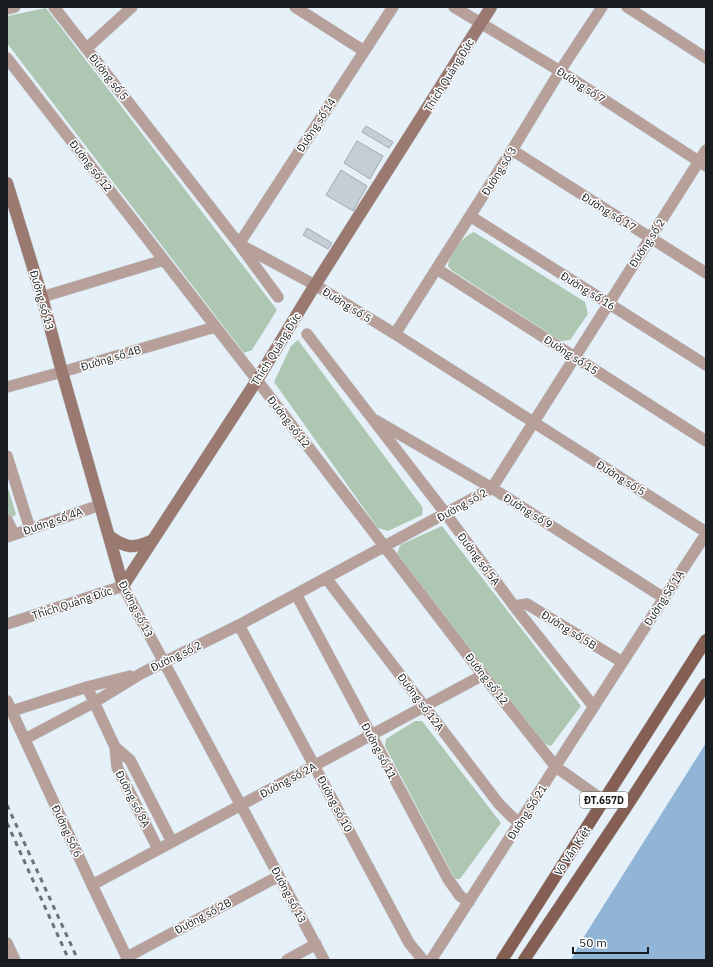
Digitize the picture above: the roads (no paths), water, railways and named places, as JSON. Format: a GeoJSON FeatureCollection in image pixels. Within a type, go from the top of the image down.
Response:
{"type":"FeatureCollection","features":[{"type":"Feature","properties":{"kind":"main road","name":"Võ Văn Kiệt"},"geometry":{"type":"LineString","coordinates":[[502,960],[706,640]]}},
{"type":"Feature","properties":{"kind":"main road","name":"Võ Văn Kiệt"},"geometry":{"type":"LineString","coordinates":[[524,960],[706,684]]}},
{"type":"Feature","properties":{"kind":"main road"},"geometry":{"type":"LineString","coordinates":[[604,801],[623,812]]}},
{"type":"Feature","properties":{"kind":"street"},"geometry":{"type":"LineString","coordinates":[[7,9],[15,7]]}},
{"type":"Feature","properties":{"kind":"street","name":"Đường số 5"},"geometry":{"type":"LineString","coordinates":[[54,7],[239,244],[315,285],[395,334],[706,533]]}},
{"type":"Feature","properties":{"kind":"street"},"geometry":{"type":"LineString","coordinates":[[87,48],[132,7]]}},
{"type":"Feature","properties":{"kind":"street"},"geometry":{"type":"LineString","coordinates":[[295,7],[364,51]]}},
{"type":"Feature","properties":{"kind":"street","name":"Đường số 14"},"geometry":{"type":"LineString","coordinates":[[239,244],[393,7]]}},
{"type":"Feature","properties":{"kind":"street","name":"Đường số 7"},"geometry":{"type":"LineString","coordinates":[[454,7],[560,71],[702,164]]}},
{"type":"Feature","properties":{"kind":"street","name":"Thích Quảng Đức"},"geometry":{"type":"LineString","coordinates":[[7,624],[123,586],[257,380],[315,285],[492,7]]}},
{"type":"Feature","properties":{"kind":"street","name":"Đường số 3"},"geometry":{"type":"LineString","coordinates":[[395,334],[512,150],[560,71],[602,7]]}},
{"type":"Feature","properties":{"kind":"street"},"geometry":{"type":"LineString","coordinates":[[627,7],[706,58]]}},
{"type":"Feature","properties":{"kind":"street","name":"Đường số 12"},"geometry":{"type":"LineString","coordinates":[[7,58],[257,380],[483,675],[556,767],[604,801]]}},
{"type":"Feature","properties":{"kind":"street","name":"Đường số 17"},"geometry":{"type":"LineString","coordinates":[[512,150],[706,273]]}},
{"type":"Feature","properties":{"kind":"street","name":"Đường số 2"},"geometry":{"type":"LineString","coordinates":[[25,739],[93,703],[142,673],[239,625],[492,488],[650,238],[702,164],[706,150]]}},
{"type":"Feature","properties":{"kind":"street","name":"Đường số 13"},"geometry":{"type":"LineString","coordinates":[[7,183],[42,297],[123,586],[324,960]]}},
{"type":"Feature","properties":{"kind":"street","name":"Đường số 16"},"geometry":{"type":"LineString","coordinates":[[470,216],[706,365]]}},
{"type":"Feature","properties":{"kind":"street"},"geometry":{"type":"LineString","coordinates":[[239,244],[278,298]]}},
{"type":"Feature","properties":{"kind":"street"},"geometry":{"type":"LineString","coordinates":[[42,297],[164,260]]}},
{"type":"Feature","properties":{"kind":"street","name":"Đường số 15"},"geometry":{"type":"LineString","coordinates":[[437,269],[706,441]]}},
{"type":"Feature","properties":{"kind":"street","name":"Đường số 4B"},"geometry":{"type":"LineString","coordinates":[[7,387],[215,327]]}},
{"type":"Feature","properties":{"kind":"street","name":"Đường số 5A"},"geometry":{"type":"LineString","coordinates":[[307,334],[446,514],[514,606],[594,707]]}},
{"type":"Feature","properties":{"kind":"street","name":"Đường số 9"},"geometry":{"type":"LineString","coordinates":[[370,416],[492,488],[664,598]]}},
{"type":"Feature","properties":{"kind":"street"},"geometry":{"type":"LineString","coordinates":[[7,456],[30,529]]}},
{"type":"Feature","properties":{"kind":"street","name":"Đường số 4A"},"geometry":{"type":"LineString","coordinates":[[10,535],[100,505]]}},
{"type":"Feature","properties":{"kind":"street"},"geometry":{"type":"LineString","coordinates":[[7,520],[10,535]]}},
{"type":"Feature","properties":{"kind":"street","name":"Đường Số 1A"},"geometry":{"type":"LineString","coordinates":[[622,662],[706,533]]}},
{"type":"Feature","properties":{"kind":"street"},"geometry":{"type":"LineString","coordinates":[[109,536],[120,544],[128,546],[137,547],[151,541]]}},
{"type":"Feature","properties":{"kind":"street","name":"Đường số 12A"},"geometry":{"type":"LineString","coordinates":[[326,578],[499,804],[519,823]]}},
{"type":"Feature","properties":{"kind":"street","name":"Đường số 11"},"geometry":{"type":"LineString","coordinates":[[296,594],[448,879],[460,896],[469,902]]}},
{"type":"Feature","properties":{"kind":"street","name":"Đường số 5B"},"geometry":{"type":"LineString","coordinates":[[514,606],[527,604],[622,662]]}},
{"type":"Feature","properties":{"kind":"street","name":"Đường số 10"},"geometry":{"type":"LineString","coordinates":[[239,625],[409,943],[422,960]]}},
{"type":"Feature","properties":{"kind":"street","name":"Đường Số 21"},"geometry":{"type":"LineString","coordinates":[[431,960],[622,662]]}},
{"type":"Feature","properties":{"kind":"street","name":"Đường số 2"},"geometry":{"type":"LineString","coordinates":[[9,706],[142,673]]}},
{"type":"Feature","properties":{"kind":"street","name":"Đường số 2A"},"geometry":{"type":"LineString","coordinates":[[92,885],[483,675]]}},
{"type":"Feature","properties":{"kind":"street","name":"Đường số 8A"},"geometry":{"type":"LineString","coordinates":[[87,687],[93,703],[115,747],[117,767],[158,849]]}},
{"type":"Feature","properties":{"kind":"street","name":"Đường Số 6"},"geometry":{"type":"LineString","coordinates":[[9,706],[127,958]]}},
{"type":"Feature","properties":{"kind":"street","name":"Đường số 8A"},"geometry":{"type":"LineString","coordinates":[[115,747],[130,760],[172,842]]}},
{"type":"Feature","properties":{"kind":"street","name":"Đường số 2B"},"geometry":{"type":"LineString","coordinates":[[127,958],[279,876]]}},
{"type":"Feature","properties":{"kind":"street"},"geometry":{"type":"LineString","coordinates":[[7,943],[15,960]]}},
{"type":"Feature","properties":{"kind":"street"},"geometry":{"type":"LineString","coordinates":[[287,960],[316,944]]}},
{"type":"Feature","properties":{"kind":"water"},"geometry":{"type":"Polygon","coordinates":[[[706,743],[706,960],[571,960],[580,943],[706,743]]]}},
{"type":"Feature","properties":{"kind":"railway"},"geometry":{"type":"LineString","coordinates":[[7,805],[78,960]]}},
{"type":"Feature","properties":{"kind":"railway"},"geometry":{"type":"LineString","coordinates":[[7,823],[69,960]]}}]}
